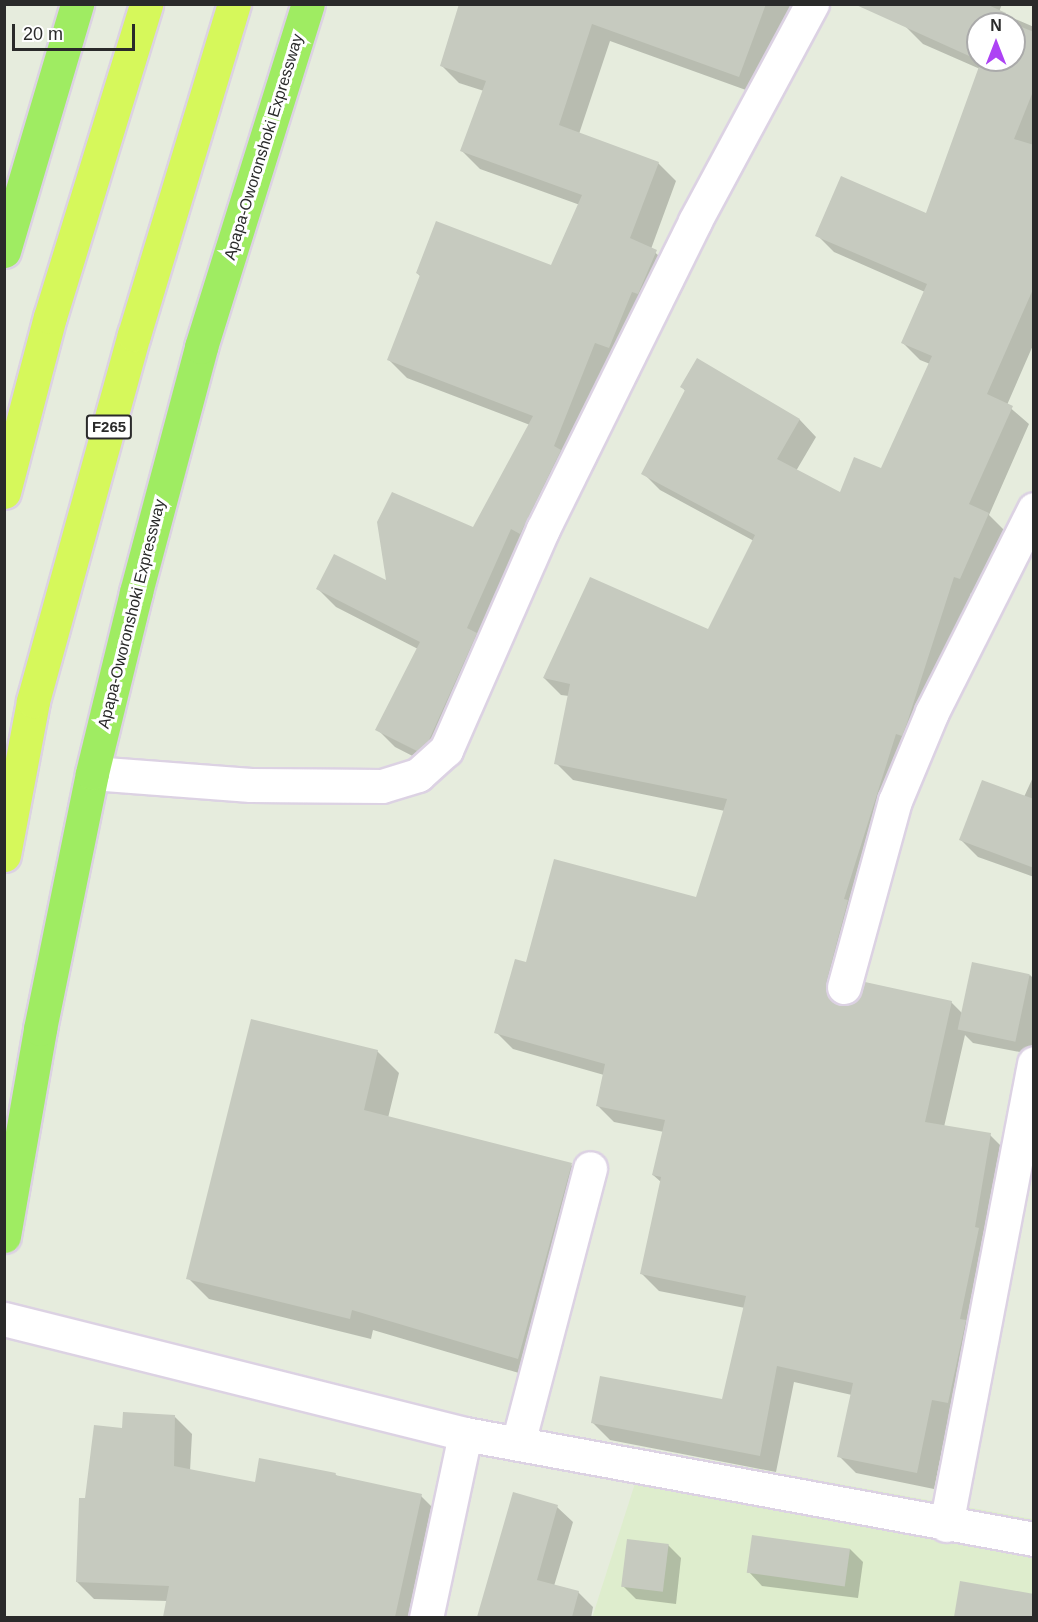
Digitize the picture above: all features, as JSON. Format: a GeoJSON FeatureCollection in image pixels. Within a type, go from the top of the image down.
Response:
{"type":"FeatureCollection","features":[{"type":"Feature","properties":{"kind":"highway"},"geometry":{"type":"LineString","coordinates":[[4,492],[50,317],[146,4]]}},
{"type":"Feature","properties":{"kind":"highway","name":"F265"},"geometry":{"type":"LineString","coordinates":[[4,855],[33,701],[138,324],[234,4]]}},
{"type":"Feature","properties":{"kind":"main road"},"geometry":{"type":"LineString","coordinates":[[4,251],[77,4]]}},
{"type":"Feature","properties":{"kind":"main road","name":"Apapa-Oworonshoki Expressway"},"geometry":{"type":"LineString","coordinates":[[4,1236],[40,1029],[92,773],[136,592],[201,347],[308,4]]}},
{"type":"Feature","properties":{"kind":"street"},"geometry":{"type":"LineString","coordinates":[[92,773],[251,785],[381,786],[418,775],[446,750],[564,487],[695,221],[812,4]]}},
{"type":"Feature","properties":{"kind":"street"},"geometry":{"type":"LineString","coordinates":[[844,987],[895,801],[932,712],[1034,509]]}},
{"type":"Feature","properties":{"kind":"street"},"geometry":{"type":"LineString","coordinates":[[946,1525],[1034,1063]]}},
{"type":"Feature","properties":{"kind":"street"},"geometry":{"type":"LineString","coordinates":[[518,1443],[590,1168]]}},
{"type":"Feature","properties":{"kind":"street"},"geometry":{"type":"LineString","coordinates":[[4,1319],[465,1434],[946,1525],[1034,1539]]}},
{"type":"Feature","properties":{"kind":"street"},"geometry":{"type":"LineString","coordinates":[[426,1617],[465,1434]]}},
{"type":"Feature","properties":{"kind":"shaded area"},"geometry":{"type":"Polygon","coordinates":[[[646,1449],[1033,1519],[1033,1617],[592,1618],[646,1449]]]}},
{"type":"Feature","properties":{"kind":"building"},"geometry":{"type":"Polygon","coordinates":[[[459,4],[766,4],[739,77],[592,24],[559,125],[659,162],[630,238],[657,250],[638,294],[632,292],[609,348],[595,343],[554,446],[561,450],[520,534],[511,529],[467,628],[477,633],[429,740],[417,751],[375,730],[420,642],[316,589],[334,554],[386,580],[377,522],[392,492],[473,527],[533,416],[387,360],[420,275],[416,273],[436,221],[551,265],[582,195],[460,151],[486,81],[440,66],[459,4]]]}},
{"type":"Feature","properties":{"kind":"building"},"geometry":{"type":"Polygon","coordinates":[[[854,4],[986,4],[1004,12],[966,12],[966,55],[854,4]]]}},
{"type":"Feature","properties":{"kind":"building"},"geometry":{"type":"Polygon","coordinates":[[[1026,29],[1034,32],[1034,89],[1014,139],[1034,145],[1034,287],[987,394],[1013,406],[969,504],[989,513],[960,579],[954,577],[907,723],[902,736],[896,734],[844,899],[848,900],[826,983],[826,992],[830,1000],[840,1005],[848,1005],[857,1001],[865,982],[952,1001],[925,1122],[991,1133],[975,1227],[979,1228],[960,1319],[966,1320],[948,1403],[932,1400],[917,1473],[837,1457],[853,1383],[777,1366],[760,1456],[591,1423],[600,1376],[722,1399],[746,1296],[640,1274],[661,1177],[652,1175],[665,1120],[596,1106],[605,1064],[494,1033],[515,959],[526,962],[554,859],[696,897],[727,799],[554,764],[570,684],[543,678],[590,577],[708,629],[755,535],[641,474],[685,390],[680,387],[697,358],[800,419],[777,459],[840,492],[854,457],[881,468],[932,356],[901,343],[927,284],[815,236],[841,176],[926,213],[977,72],[1026,72],[1026,29]]]}},
{"type":"Feature","properties":{"kind":"building"},"geometry":{"type":"Polygon","coordinates":[[[982,780],[1034,799],[1034,868],[959,840],[982,780]]]}},
{"type":"Feature","properties":{"kind":"building"},"geometry":{"type":"Polygon","coordinates":[[[972,962],[1030,974],[1015,1042],[958,1029],[972,962]]]}},
{"type":"Feature","properties":{"kind":"building"},"geometry":{"type":"Polygon","coordinates":[[[251,1019],[378,1050],[364,1110],[572,1163],[518,1359],[352,1310],[350,1319],[186,1279],[251,1019]]]}},
{"type":"Feature","properties":{"kind":"building"},"geometry":{"type":"Polygon","coordinates":[[[123,1412],[175,1415],[174,1466],[255,1482],[259,1458],[336,1473],[335,1475],[422,1494],[395,1617],[163,1617],[169,1586],[76,1582],[79,1498],[85,1498],[94,1425],[122,1428],[123,1412]]]}},
{"type":"Feature","properties":{"kind":"building"},"geometry":{"type":"Polygon","coordinates":[[[513,1492],[558,1505],[537,1580],[579,1591],[572,1617],[477,1617],[513,1492]]]}},
{"type":"Feature","properties":{"kind":"building"},"geometry":{"type":"Polygon","coordinates":[[[752,1535],[850,1549],[845,1586],[747,1573],[752,1535]]]}},
{"type":"Feature","properties":{"kind":"building"},"geometry":{"type":"Polygon","coordinates":[[[627,1539],[669,1544],[663,1592],[621,1587],[627,1539]]]}},
{"type":"Feature","properties":{"kind":"building"},"geometry":{"type":"Polygon","coordinates":[[[960,1581],[1034,1594],[1034,1617],[954,1617],[960,1581]]]}}]}
